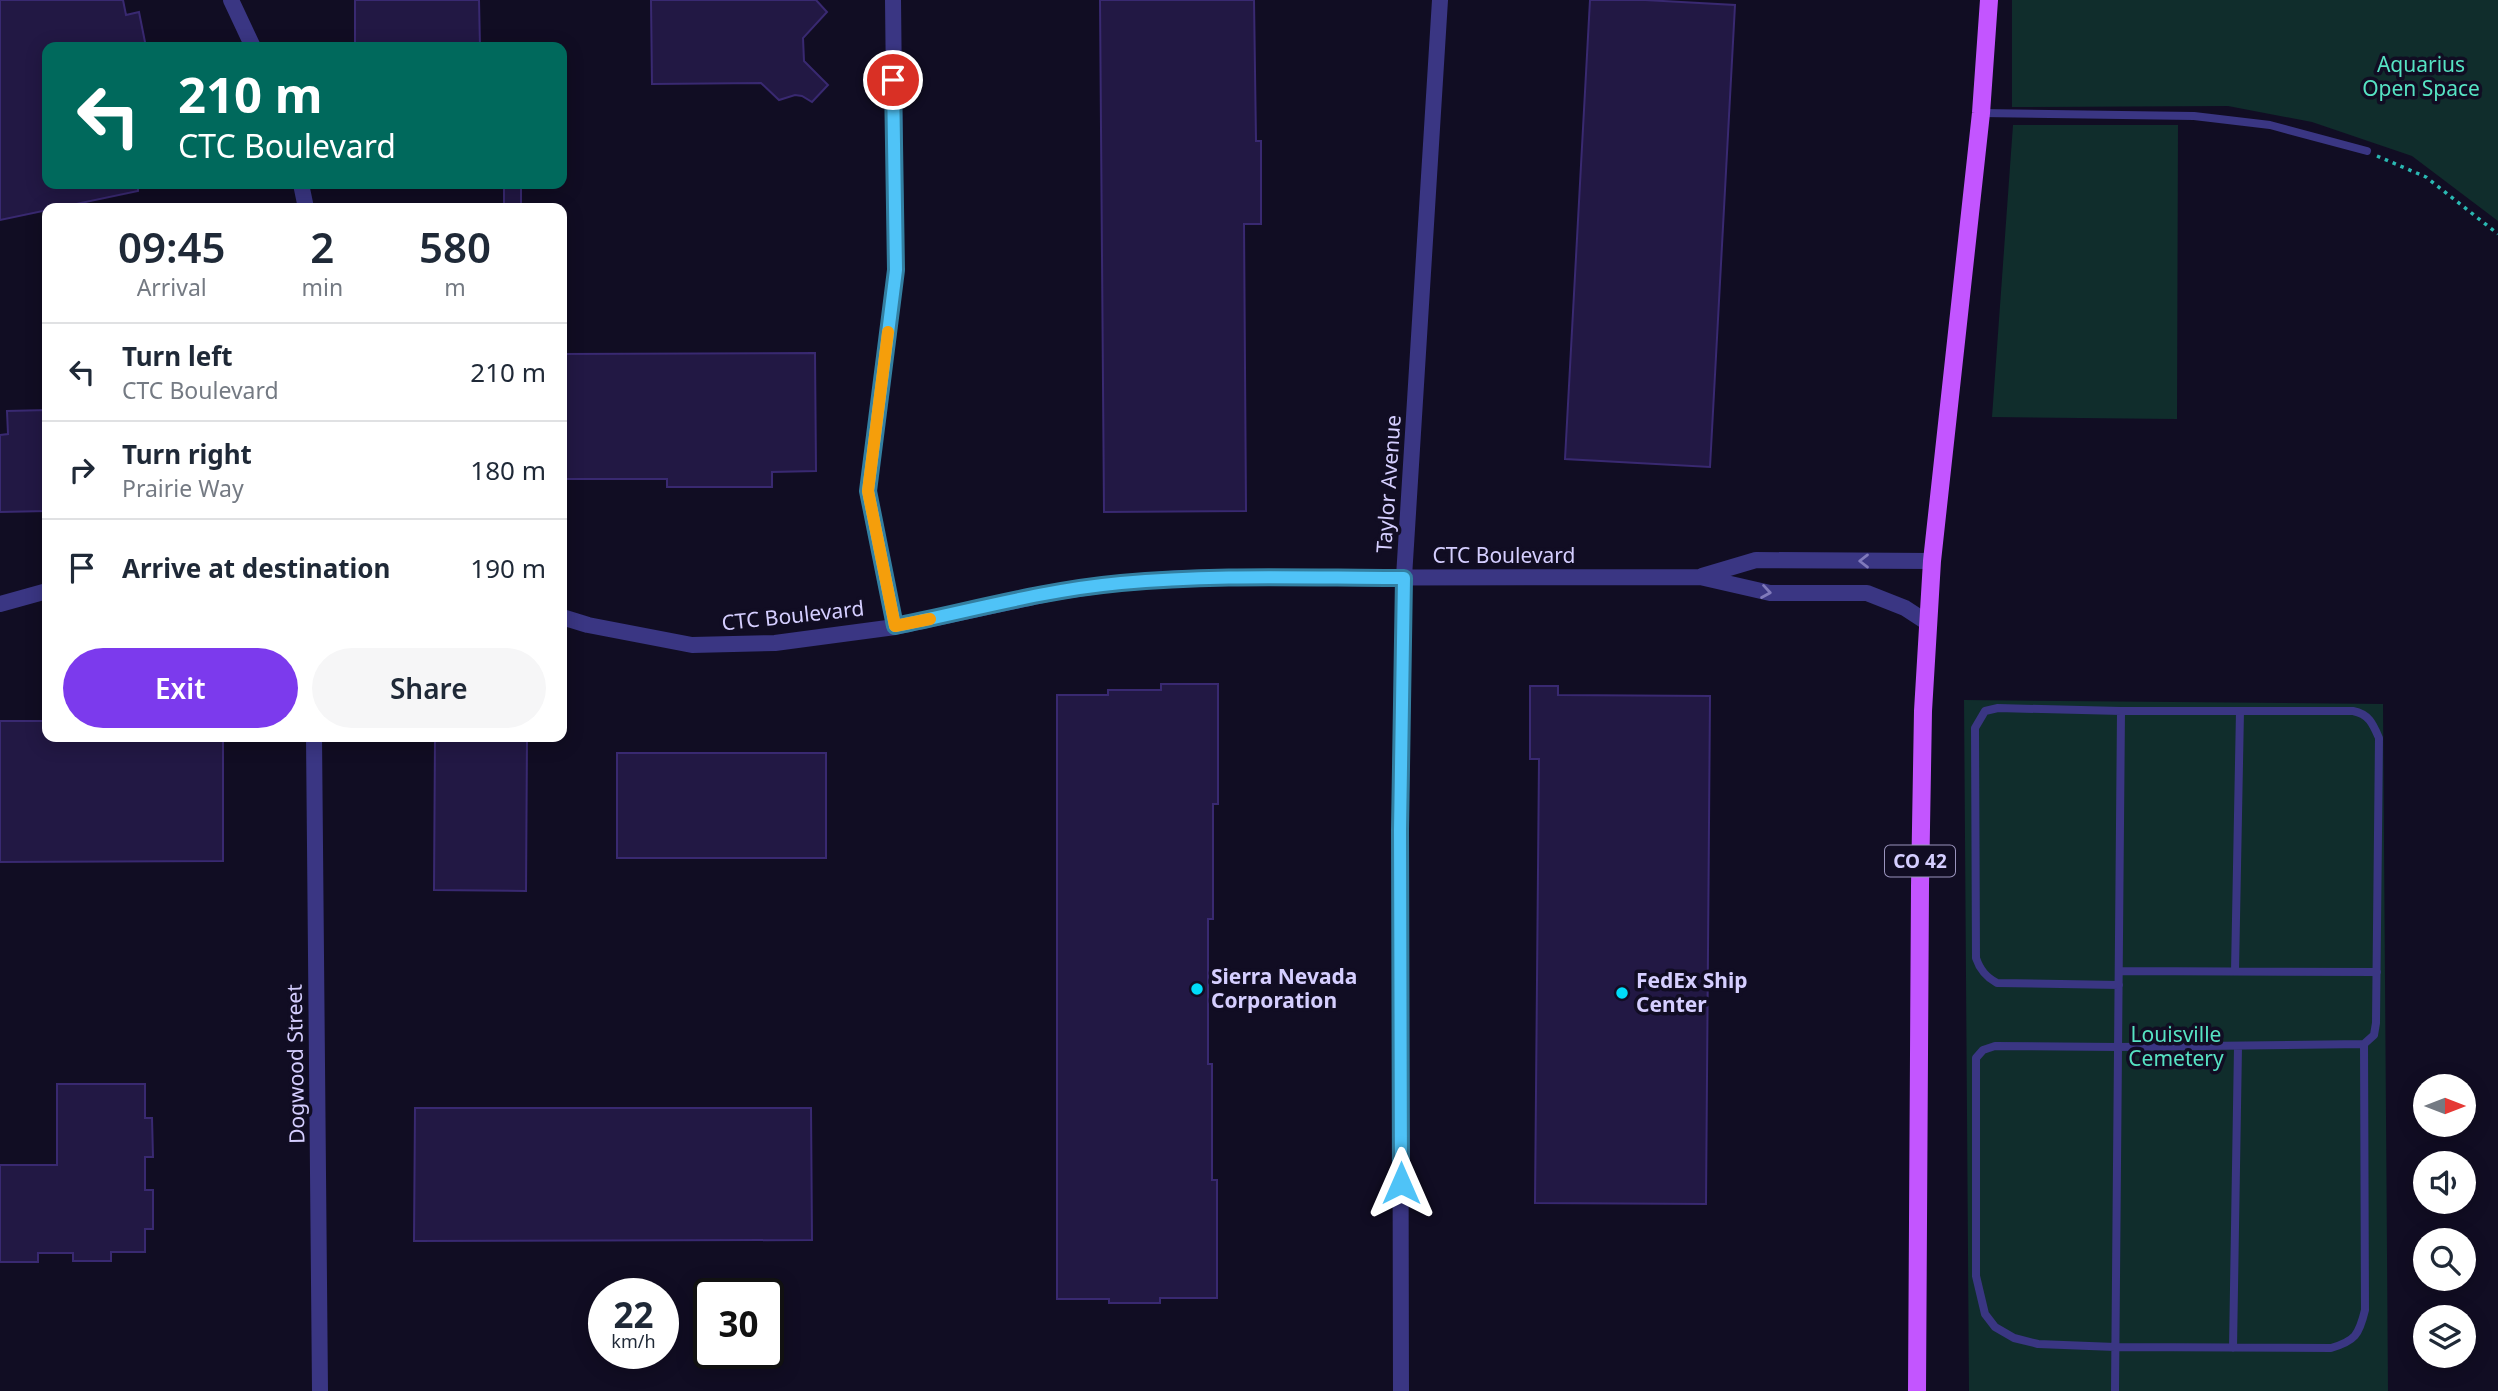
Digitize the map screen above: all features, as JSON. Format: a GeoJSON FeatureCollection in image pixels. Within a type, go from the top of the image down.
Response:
{"type":"FeatureCollection","features":[{"type":"Feature","properties":{"kind":"main road","name":"CO 42"},"geometry":{"type":"LineString","coordinates":[[1917,1391],[1923,711],[1932,561],[1981,113],[1989,0]]}},
{"type":"Feature","properties":{"kind":"street"},"geometry":{"type":"LineString","coordinates":[[231,0],[251,42]]}},
{"type":"Feature","properties":{"kind":"street"},"geometry":{"type":"LineString","coordinates":[[893,0],[896,270],[868,491],[895,626]]}},
{"type":"Feature","properties":{"kind":"street","name":"Taylor Avenue"},"geometry":{"type":"LineString","coordinates":[[1401,1391],[1400,867],[1404,578],[1440,0]]}},
{"type":"Feature","properties":{"kind":"street","name":"CTC Boulevard"},"geometry":{"type":"LineString","coordinates":[[1700,577],[1756,560],[1932,561]]}},
{"type":"Feature","properties":{"kind":"street","name":"CTC Boulevard"},"geometry":{"type":"LineString","coordinates":[[567,618],[601,628],[703,646],[775,642],[895,626],[1030,597],[1118,583],[1182,578],[1700,577],[1770,593],[1867,593],[1905,608],[1928,623]]}},
{"type":"Feature","properties":{"kind":"street"},"geometry":{"type":"LineString","coordinates":[[0,604],[42,592]]}},
{"type":"Feature","properties":{"kind":"street","name":"Dogwood Street"},"geometry":{"type":"LineString","coordinates":[[314,742],[320,1391]]}},
{"type":"Feature","properties":{"kind":"lane"},"geometry":{"type":"LineString","coordinates":[[1981,113],[2194,116],[2270,125],[2367,151]]}},
{"type":"Feature","properties":{"kind":"lane"},"geometry":{"type":"LineString","coordinates":[[2119,985],[1997,984],[1980,968],[1976,958],[1975,728],[1985,711],[1998,708],[2121,711],[2353,710],[2362,713],[2373,724],[2379,738],[2376,1023],[2374,1035],[2364,1044],[2238,1047],[1995,1046],[1983,1050],[1976,1058],[1976,1276],[1985,1314],[1995,1327],[2014,1338],[2038,1344],[2115,1347],[2330,1348],[2349,1342],[2361,1329],[2365,1310],[2364,1044]]}},
{"type":"Feature","properties":{"kind":"lane"},"geometry":{"type":"LineString","coordinates":[[2115,1391],[2121,711]]}},
{"type":"Feature","properties":{"kind":"lane"},"geometry":{"type":"LineString","coordinates":[[2235,971],[2240,711]]}},
{"type":"Feature","properties":{"kind":"lane"},"geometry":{"type":"LineString","coordinates":[[2119,971],[2377,972]]}},
{"type":"Feature","properties":{"kind":"lane"},"geometry":{"type":"LineString","coordinates":[[2233,1348],[2238,1047]]}},
{"type":"Feature","properties":{"kind":"path"},"geometry":{"type":"LineString","coordinates":[[2367,151],[2426,177],[2498,234]]}},
{"type":"Feature","properties":{"kind":"green space","name":"Aquarius Open Space"},"geometry":{"type":"Polygon","coordinates":[[[2012,0],[2498,0],[2498,221],[2412,156],[2312,122],[2228,106],[2012,107],[2012,0]]]}},
{"type":"Feature","properties":{"kind":"green space"},"geometry":{"type":"Polygon","coordinates":[[[2013,125],[2178,125],[2177,419],[1992,417],[2013,125]]]}},
{"type":"Feature","properties":{"kind":"green space","name":"Louisville Cemetery"},"geometry":{"type":"Polygon","coordinates":[[[1964,700],[2383,704],[2388,1391],[1969,1391],[1964,700]]]}},
{"type":"Feature","properties":{"kind":"building"},"geometry":{"type":"Polygon","coordinates":[[[0,0],[123,0],[126,15],[139,12],[145,42],[42,42],[42,189],[138,191],[81,203],[42,203],[42,211],[0,220],[0,0]]]}},
{"type":"Feature","properties":{"kind":"building"},"geometry":{"type":"Polygon","coordinates":[[[355,0],[479,0],[480,42],[355,42],[355,0]]]}},
{"type":"Feature","properties":{"kind":"building"},"geometry":{"type":"Polygon","coordinates":[[[651,0],[816,0],[827,12],[803,38],[804,61],[828,85],[812,102],[795,95],[779,100],[761,83],[652,84],[651,0]]]}},
{"type":"Feature","properties":{"kind":"building"},"geometry":{"type":"Polygon","coordinates":[[[1100,0],[1254,0],[1256,141],[1261,141],[1261,224],[1244,224],[1246,511],[1104,512],[1100,0]]]}},
{"type":"Feature","properties":{"kind":"building"},"geometry":{"type":"Polygon","coordinates":[[[1590,0],[1735,5],[1710,467],[1565,459],[1590,0]]]}},
{"type":"Feature","properties":{"kind":"building"},"geometry":{"type":"Polygon","coordinates":[[[504,189],[521,189],[521,203],[504,203],[504,189]]]}},
{"type":"Feature","properties":{"kind":"building"},"geometry":{"type":"Polygon","coordinates":[[[815,353],[816,471],[772,472],[772,487],[667,487],[667,479],[567,479],[567,354],[815,353]]]}},
{"type":"Feature","properties":{"kind":"building"},"geometry":{"type":"Polygon","coordinates":[[[42,410],[42,511],[0,512],[0,435],[8,434],[7,411],[42,410]]]}},
{"type":"Feature","properties":{"kind":"building"},"geometry":{"type":"Polygon","coordinates":[[[1161,684],[1218,684],[1218,804],[1213,804],[1213,919],[1208,919],[1208,1064],[1212,1064],[1212,1180],[1217,1180],[1217,1298],[1160,1298],[1160,1303],[1057,1299],[1057,695],[1108,695],[1108,690],[1161,690],[1161,684]]]}},
{"type":"Feature","properties":{"kind":"building","name":"FedEx Ship Center"},"geometry":{"type":"Polygon","coordinates":[[[1530,686],[1558,686],[1558,695],[1710,696],[1706,1204],[1535,1203],[1539,759],[1530,759],[1530,686]]]}},
{"type":"Feature","properties":{"kind":"building"},"geometry":{"type":"Polygon","coordinates":[[[0,721],[42,721],[42,742],[223,742],[223,861],[0,862],[0,721]]]}},
{"type":"Feature","properties":{"kind":"building"},"geometry":{"type":"Polygon","coordinates":[[[435,742],[527,742],[526,891],[434,890],[435,742]]]}},
{"type":"Feature","properties":{"kind":"building"},"geometry":{"type":"Polygon","coordinates":[[[617,753],[826,753],[826,858],[617,858],[617,753]]]}},
{"type":"Feature","properties":{"kind":"building"},"geometry":{"type":"Polygon","coordinates":[[[57,1084],[145,1084],[145,1118],[152,1118],[153,1157],[145,1157],[145,1190],[153,1190],[153,1229],[145,1229],[145,1252],[111,1252],[111,1261],[73,1261],[73,1253],[38,1253],[38,1262],[0,1262],[0,1165],[57,1165],[57,1084]]]}},
{"type":"Feature","properties":{"kind":"building"},"geometry":{"type":"Polygon","coordinates":[[[415,1108],[811,1108],[812,1240],[414,1241],[415,1108]]]}},
{"type":"Feature","properties":{"kind":"slow traffic"},"geometry":{"type":"LineString","coordinates":[[888,332],[868,491],[895,626],[930,619]]}},
{"type":"Feature","properties":{"kind":"place","name":"Sierra Nevada Corporation"},"geometry":{"type":"Point","coordinates":[1197,989]}},
{"type":"Feature","properties":{"kind":"place","name":"FedEx Ship Center"},"geometry":{"type":"Point","coordinates":[1622,993]}},
{"type":"Feature","properties":{"kind":"route"},"geometry":{"type":"LineString","coordinates":[[893,80],[896,270],[868,491],[895,626],[1030,597],[1118,583],[1182,578],[1404,578],[1400,830],[1401,1183]]}}]}
